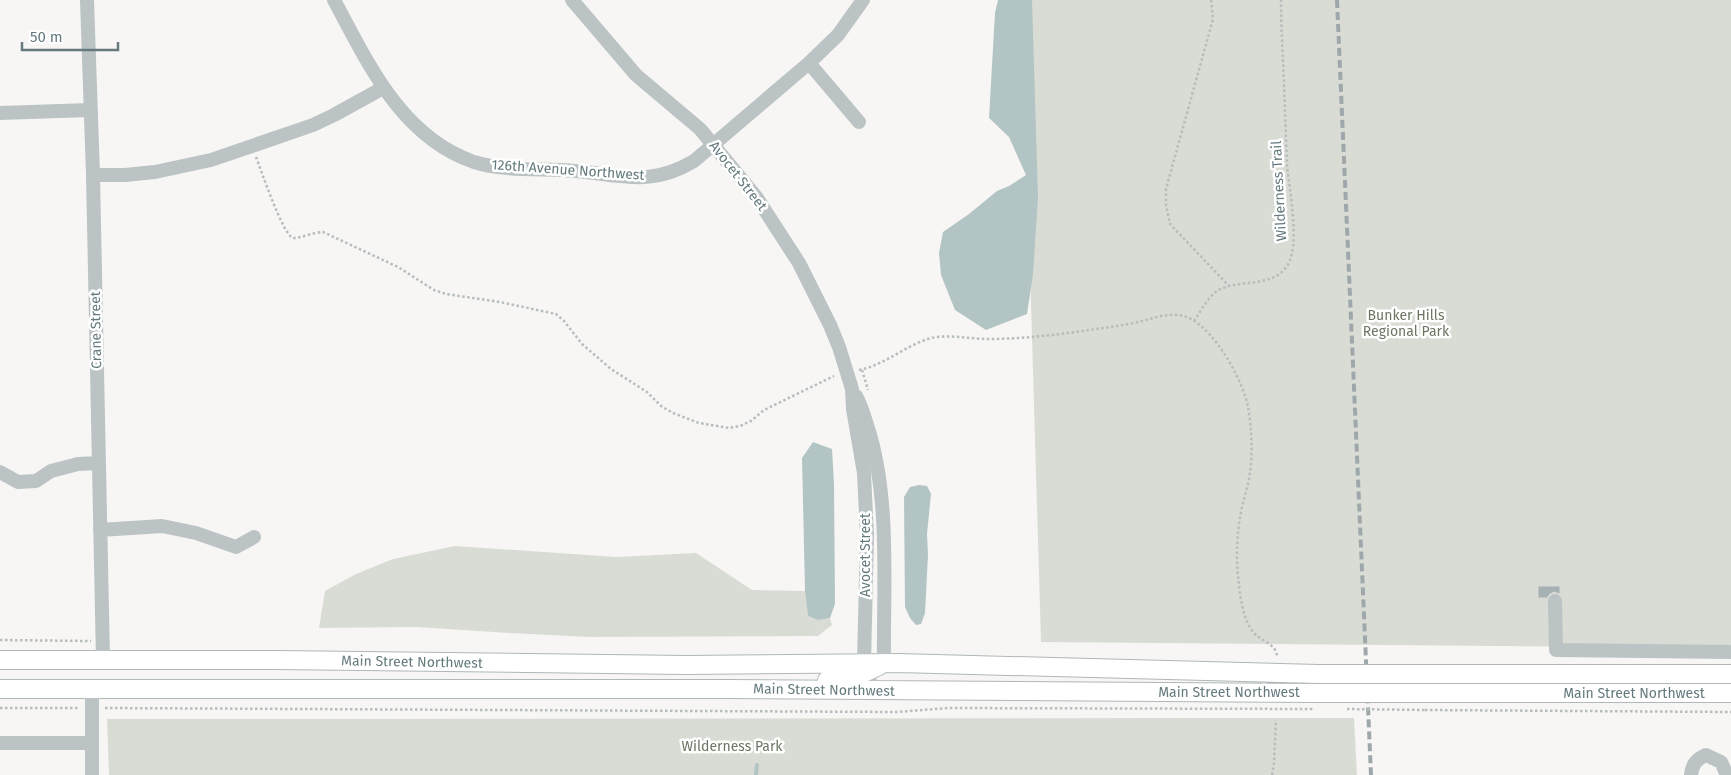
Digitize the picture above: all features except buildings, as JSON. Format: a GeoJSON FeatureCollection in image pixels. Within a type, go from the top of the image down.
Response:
{"type":"FeatureCollection","features":[{"type":"Feature","properties":{"kind":"main road","name":"Main Street Northwest"},"geometry":{"type":"LineString","coordinates":[[0,660],[277,660],[865,668],[898,663],[1319,674],[1731,674]]}},
{"type":"Feature","properties":{"kind":"main road","name":"Main Street Northwest"},"geometry":{"type":"LineString","coordinates":[[727,689],[749,679],[848,680],[865,668]]}},
{"type":"Feature","properties":{"kind":"main road","name":"Main Street Northwest"},"geometry":{"type":"LineString","coordinates":[[0,689],[727,689],[1322,701],[1423,701],[1731,693]]}},
{"type":"Feature","properties":{"kind":"street","name":"Crane Street"},"geometry":{"type":"LineString","coordinates":[[87,0],[93,175],[103,660]]}},
{"type":"Feature","properties":{"kind":"street","name":"126th Avenue Northwest"},"geometry":{"type":"LineString","coordinates":[[334,0],[383,88],[404,115],[431,140],[475,162],[512,168],[575,170],[631,178],[648,177],[680,169],[694,161],[838,36],[863,0]]}},
{"type":"Feature","properties":{"kind":"street","name":"Avocet Street"},"geometry":{"type":"LineString","coordinates":[[572,0],[636,75],[700,129],[757,198],[799,263],[830,325],[852,389],[861,405],[877,459],[883,522],[884,664]]}},
{"type":"Feature","properties":{"kind":"street"},"geometry":{"type":"LineString","coordinates":[[809,62],[859,122]]}},
{"type":"Feature","properties":{"kind":"street"},"geometry":{"type":"LineString","coordinates":[[93,175],[155,172],[211,160],[313,125],[383,88]]}},
{"type":"Feature","properties":{"kind":"street"},"geometry":{"type":"LineString","coordinates":[[0,113],[90,110]]}},
{"type":"Feature","properties":{"kind":"street","name":"Avocet Street"},"geometry":{"type":"LineString","coordinates":[[852,389],[853,409],[864,473],[866,526],[865,668],[874,691]]}},
{"type":"Feature","properties":{"kind":"street"},"geometry":{"type":"LineString","coordinates":[[0,472],[18,482],[36,481],[51,471],[78,464],[98,463]]}},
{"type":"Feature","properties":{"kind":"street"},"geometry":{"type":"LineString","coordinates":[[100,530],[162,526],[196,533],[236,547],[254,537]]}},
{"type":"Feature","properties":{"kind":"street"},"geometry":{"type":"LineString","coordinates":[[1555,601],[1556,650],[1731,652]]}},
{"type":"Feature","properties":{"kind":"street"},"geometry":{"type":"LineString","coordinates":[[92,690],[92,775]]}},
{"type":"Feature","properties":{"kind":"street"},"geometry":{"type":"LineString","coordinates":[[0,742],[92,743]]}},
{"type":"Feature","properties":{"kind":"street"},"geometry":{"type":"LineString","coordinates":[[1691,775],[1691,769],[1697,759],[1706,755],[1721,762],[1727,775]]}},
{"type":"Feature","properties":{"kind":"path"},"geometry":{"type":"LineString","coordinates":[[1211,0],[1213,19],[1166,190],[1166,205],[1170,224],[1229,286]]}},
{"type":"Feature","properties":{"kind":"path","name":"Wilderness Trail"},"geometry":{"type":"LineString","coordinates":[[1194,321],[1207,301],[1216,292],[1229,286],[1262,282],[1276,276],[1289,265],[1292,255],[1292,216],[1287,165],[1281,0]]}},
{"type":"Feature","properties":{"kind":"path"},"geometry":{"type":"LineString","coordinates":[[252,146],[279,216],[291,237],[295,238],[315,232],[323,232],[398,267],[434,290],[446,294],[500,302],[556,314],[582,344],[611,369],[647,392],[667,409],[690,420],[714,427],[729,428],[740,426],[751,421],[764,410],[836,375],[872,366],[931,338],[949,336],[988,339],[1026,338],[1117,326],[1169,315],[1179,315],[1194,321],[1214,340],[1246,396],[1250,418],[1251,457],[1247,491],[1239,522],[1238,575],[1249,627],[1255,634],[1275,648],[1277,656]]}},
{"type":"Feature","properties":{"kind":"path"},"geometry":{"type":"LineString","coordinates":[[0,640],[90,641],[102,638]]}},
{"type":"Feature","properties":{"kind":"path"},"geometry":{"type":"LineString","coordinates":[[0,708],[897,712],[948,708],[1322,701]]}},
{"type":"Feature","properties":{"kind":"path"},"geometry":{"type":"LineString","coordinates":[[1342,710],[1423,701],[1731,712]]}},
{"type":"Feature","properties":{"kind":"path"},"geometry":{"type":"LineString","coordinates":[[1272,775],[1276,720]]}},
{"type":"Feature","properties":{"kind":"green space","name":"Bunker Hills Regional Park"},"geometry":{"type":"Polygon","coordinates":[[[1022,0],[1731,0],[1731,648],[1041,642],[1022,0]]]}},
{"type":"Feature","properties":{"kind":"green space"},"geometry":{"type":"Polygon","coordinates":[[[455,546],[616,557],[696,553],[752,590],[805,591],[808,616],[818,620],[830,618],[832,625],[818,636],[589,637],[416,627],[319,628],[325,591],[356,574],[393,559],[455,546]]]}},
{"type":"Feature","properties":{"kind":"green space","name":"Wilderness Park"},"geometry":{"type":"Polygon","coordinates":[[[1354,718],[1357,775],[109,775],[107,719],[1354,718]]]}},
{"type":"Feature","properties":{"kind":"shaded area"},"geometry":{"type":"Polygon","coordinates":[[[998,0],[1032,0],[1038,198],[1033,274],[1027,314],[986,330],[955,310],[941,275],[939,253],[943,232],[997,191],[1026,175],[1009,137],[989,118],[995,13],[998,0]]]}},
{"type":"Feature","properties":{"kind":"shaded area"},"geometry":{"type":"Polygon","coordinates":[[[813,442],[832,449],[834,484],[835,604],[830,618],[818,620],[808,616],[805,591],[802,458],[813,442]]]}},
{"type":"Feature","properties":{"kind":"shaded area"},"geometry":{"type":"Polygon","coordinates":[[[927,486],[931,494],[927,534],[928,555],[925,613],[921,624],[916,625],[905,607],[904,497],[910,487],[927,486]]]}},
{"type":"Feature","properties":{"kind":"waterway"},"geometry":{"type":"LineString","coordinates":[[756,775],[757,765]]}},
{"type":"Feature","properties":{"kind":"railway"},"geometry":{"type":"LineString","coordinates":[[1337,0],[1371,775]]}}]}
